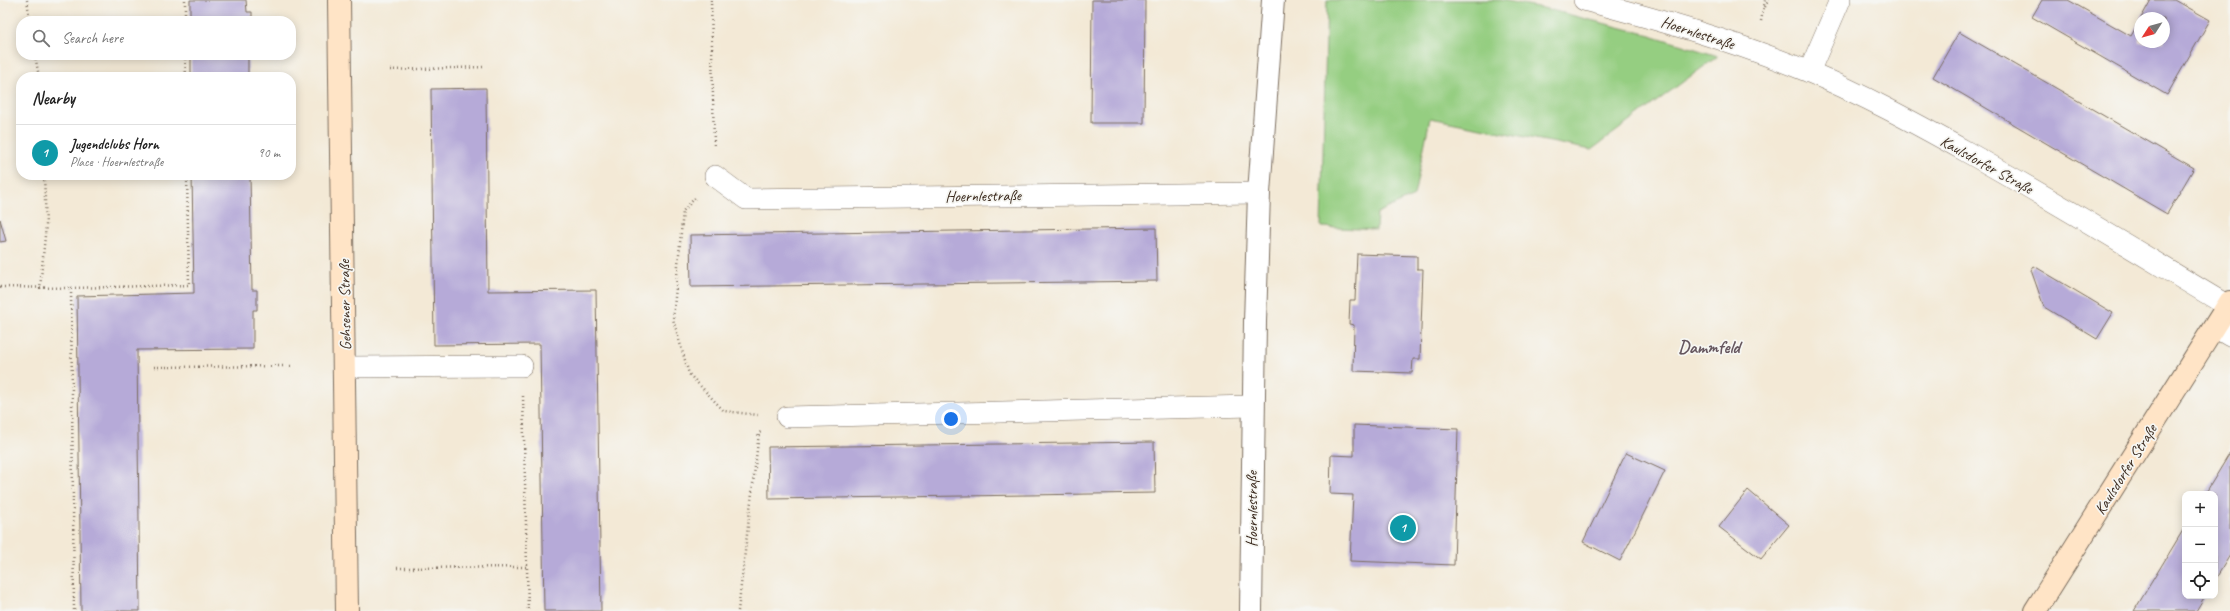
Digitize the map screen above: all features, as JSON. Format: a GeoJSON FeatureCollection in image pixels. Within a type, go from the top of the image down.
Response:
{"type":"FeatureCollection","features":[{"type":"Feature","properties":{"kind":"main road","name":"Gehsener Straße"},"geometry":{"type":"LineString","coordinates":[[339,0],[347,611]]}},
{"type":"Feature","properties":{"kind":"main road","name":"Kaulsdorfer Straße"},"geometry":{"type":"LineString","coordinates":[[2035,611],[2222,331],[2229,304]]}},
{"type":"Feature","properties":{"kind":"street","name":"Hoernlestraße"},"geometry":{"type":"LineString","coordinates":[[1251,611],[1252,406],[1259,193],[1273,0]]}},
{"type":"Feature","properties":{"kind":"lane","name":"Hoernlestraße"},"geometry":{"type":"LineString","coordinates":[[1584,0],[1676,24],[1755,50],[1809,72]]}},
{"type":"Feature","properties":{"kind":"lane"},"geometry":{"type":"LineString","coordinates":[[1809,72],[1840,0]]}},
{"type":"Feature","properties":{"kind":"lane","name":"Kaulsdorfer Straße"},"geometry":{"type":"LineString","coordinates":[[1809,72],[1910,120],[2033,189],[2229,304]]}},
{"type":"Feature","properties":{"kind":"lane","name":"Hoernlestraße"},"geometry":{"type":"LineString","coordinates":[[715,176],[746,199],[1259,193]]}},
{"type":"Feature","properties":{"kind":"lane"},"geometry":{"type":"LineString","coordinates":[[345,368],[522,366]]}},
{"type":"Feature","properties":{"kind":"lane"},"geometry":{"type":"LineString","coordinates":[[787,417],[1252,406]]}},
{"type":"Feature","properties":{"kind":"path"},"geometry":{"type":"LineString","coordinates":[[26,0],[29,16]]}},
{"type":"Feature","properties":{"kind":"path"},"geometry":{"type":"LineString","coordinates":[[185,0],[185,16]]}},
{"type":"Feature","properties":{"kind":"path"},"geometry":{"type":"LineString","coordinates":[[711,0],[715,176],[683,211],[673,319],[689,374],[724,411],[787,417]]}},
{"type":"Feature","properties":{"kind":"path"},"geometry":{"type":"LineString","coordinates":[[1763,9],[1769,0]]}},
{"type":"Feature","properties":{"kind":"path"},"geometry":{"type":"LineString","coordinates":[[36,60],[38,72]]}},
{"type":"Feature","properties":{"kind":"path"},"geometry":{"type":"LineString","coordinates":[[185,60],[186,72]]}},
{"type":"Feature","properties":{"kind":"path"},"geometry":{"type":"LineString","coordinates":[[390,70],[485,67]]}},
{"type":"Feature","properties":{"kind":"path"},"geometry":{"type":"LineString","coordinates":[[40,288],[46,225],[44,180]]}},
{"type":"Feature","properties":{"kind":"path"},"geometry":{"type":"LineString","coordinates":[[0,287],[72,288],[189,285],[187,180]]}},
{"type":"Feature","properties":{"kind":"path"},"geometry":{"type":"LineString","coordinates":[[72,288],[74,611]]}},
{"type":"Feature","properties":{"kind":"path"},"geometry":{"type":"LineString","coordinates":[[154,367],[292,366]]}},
{"type":"Feature","properties":{"kind":"path"},"geometry":{"type":"LineString","coordinates":[[522,366],[528,611]]}},
{"type":"Feature","properties":{"kind":"path"},"geometry":{"type":"LineString","coordinates":[[738,611],[759,433],[787,417]]}},
{"type":"Feature","properties":{"kind":"path"},"geometry":{"type":"LineString","coordinates":[[397,568],[527,567]]}},
{"type":"Feature","properties":{"kind":"green space"},"geometry":{"type":"Polygon","coordinates":[[[1327,0],[1502,0],[1543,8],[1650,35],[1718,56],[1591,150],[1430,118],[1414,196],[1377,213],[1376,230],[1321,227],[1327,0]]]}},
{"type":"Feature","properties":{"kind":"building"},"geometry":{"type":"Polygon","coordinates":[[[190,0],[246,0],[247,12],[252,12],[252,16],[190,16],[190,0]]]}},
{"type":"Feature","properties":{"kind":"building"},"geometry":{"type":"Polygon","coordinates":[[[1092,0],[1145,0],[1144,123],[1091,123],[1092,0]]]}},
{"type":"Feature","properties":{"kind":"building"},"geometry":{"type":"Polygon","coordinates":[[[2042,0],[2068,0],[2131,36],[2134,31],[2134,48],[2170,48],[2170,12],[2144,12],[2151,0],[2175,0],[2210,20],[2167,95],[2032,17],[2042,0]]]}},
{"type":"Feature","properties":{"kind":"building"},"geometry":{"type":"Polygon","coordinates":[[[1959,32],[2194,168],[2167,214],[1933,77],[1959,32]]]}},
{"type":"Feature","properties":{"kind":"building"},"geometry":{"type":"Polygon","coordinates":[[[191,60],[248,60],[248,72],[191,72],[191,60]]]}},
{"type":"Feature","properties":{"kind":"building"},"geometry":{"type":"Polygon","coordinates":[[[486,88],[488,291],[596,290],[601,611],[544,611],[540,344],[434,345],[431,89],[486,88]]]}},
{"type":"Feature","properties":{"kind":"building"},"geometry":{"type":"Polygon","coordinates":[[[192,180],[250,180],[252,290],[257,290],[257,310],[253,310],[253,349],[137,350],[140,611],[81,611],[77,296],[194,293],[192,180]]]}},
{"type":"Feature","properties":{"kind":"building"},"geometry":{"type":"Polygon","coordinates":[[[0,219],[6,241],[0,242],[0,219]]]}},
{"type":"Feature","properties":{"kind":"building"},"geometry":{"type":"Polygon","coordinates":[[[1156,228],[1157,281],[691,287],[690,235],[1156,228]]]}},
{"type":"Feature","properties":{"kind":"building"},"geometry":{"type":"Polygon","coordinates":[[[1357,254],[1417,256],[1417,269],[1423,269],[1420,359],[1413,359],[1412,373],[1353,371],[1354,325],[1349,324],[1350,300],[1355,300],[1357,254]]]}},
{"type":"Feature","properties":{"kind":"building"},"geometry":{"type":"Polygon","coordinates":[[[2034,266],[2113,313],[2097,339],[2044,307],[2031,270],[2034,266]]]}},
{"type":"Feature","properties":{"kind":"building"},"geometry":{"type":"Polygon","coordinates":[[[1354,425],[1458,429],[1454,565],[1350,561],[1353,495],[1330,494],[1331,455],[1354,456],[1354,425]]]}},
{"type":"Feature","properties":{"kind":"building"},"geometry":{"type":"Polygon","coordinates":[[[1154,442],[1155,493],[769,499],[768,447],[1154,442]]]}},
{"type":"Feature","properties":{"kind":"building"},"geometry":{"type":"Polygon","coordinates":[[[1626,453],[1665,471],[1620,561],[1583,542],[1626,453]]]}},
{"type":"Feature","properties":{"kind":"building"},"geometry":{"type":"Polygon","coordinates":[[[2230,453],[2230,555],[2218,575],[2218,491],[2207,491],[2230,453]]]}},
{"type":"Feature","properties":{"kind":"building"},"geometry":{"type":"Polygon","coordinates":[[[1748,490],[1789,525],[1761,559],[1719,527],[1748,490]]]}},
{"type":"Feature","properties":{"kind":"building"},"geometry":{"type":"Polygon","coordinates":[[[2182,532],[2182,599],[2203,599],[2196,611],[2134,611],[2182,532]]]}},
{"type":"Feature","properties":{"kind":"place","name":"Jugendclubs Horn"},"geometry":{"type":"Point","coordinates":[1403,528]}},
{"type":"Feature","properties":{"kind":"district","name":"Dammfeld"},"geometry":{"type":"Point","coordinates":[1709,347]}}]}
